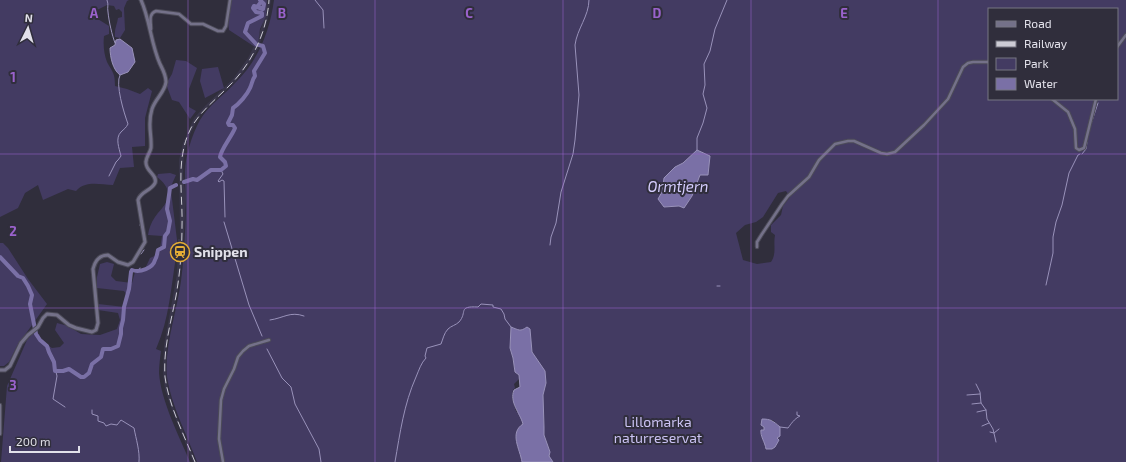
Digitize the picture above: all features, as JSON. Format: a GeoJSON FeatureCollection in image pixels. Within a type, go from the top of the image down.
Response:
{"type":"FeatureCollection","features":[{"type":"Feature","properties":{"kind":"street"},"geometry":{"type":"LineString","coordinates":[[0,370],[5,370],[10,366],[21,344],[35,330],[47,314],[57,314],[72,327],[92,332],[96,330],[98,323],[93,269],[96,261],[101,256],[108,255],[118,262],[128,265],[133,262],[145,242],[138,200],[141,195],[153,186],[155,182],[155,178],[147,169],[146,164],[151,148],[149,122],[153,107],[163,89],[166,80],[155,51],[146,11],[141,0]]}},
{"type":"Feature","properties":{"kind":"street"},"geometry":{"type":"LineString","coordinates":[[150,31],[151,16],[152,13],[156,11],[179,14],[191,24],[204,25],[218,31],[223,31],[226,26],[230,0]]}},
{"type":"Feature","properties":{"kind":"street"},"geometry":{"type":"LineString","coordinates":[[1118,46],[1126,35]]}},
{"type":"Feature","properties":{"kind":"street"},"geometry":{"type":"LineString","coordinates":[[757,247],[757,242],[788,196],[806,181],[819,160],[835,144],[854,141],[881,153],[887,154],[895,152],[948,99],[959,72],[963,67],[973,62],[988,62]]}},
{"type":"Feature","properties":{"kind":"street"},"geometry":{"type":"LineString","coordinates":[[1053,100],[1068,112],[1074,129],[1076,148],[1079,150],[1084,148],[1096,100]]}},
{"type":"Feature","properties":{"kind":"street"},"geometry":{"type":"LineString","coordinates":[[223,462],[219,439],[221,400],[224,389],[238,357],[243,351],[249,346],[269,340]]}},
{"type":"Feature","properties":{"kind":"street"},"geometry":{"type":"LineString","coordinates":[[0,405],[0,434]]}},
{"type":"Feature","properties":{"kind":"shaded area"},"geometry":{"type":"Polygon","coordinates":[[[268,0],[271,0],[268,18],[258,49],[236,81],[202,113],[191,132],[184,152],[183,175],[186,199],[182,261],[167,346],[166,372],[168,389],[174,409],[196,462],[193,462],[165,390],[163,372],[164,345],[177,274],[178,239],[180,239],[179,160],[183,143],[194,118],[233,79],[248,58],[262,26],[268,0]]]}},
{"type":"Feature","properties":{"kind":"green space"},"geometry":{"type":"Polygon","coordinates":[[[0,0],[129,0],[124,8],[125,30],[120,38],[115,37],[115,29],[118,18],[122,17],[122,12],[119,9],[116,10],[114,6],[107,5],[90,12],[93,16],[109,26],[109,34],[104,36],[104,49],[107,62],[114,76],[115,86],[140,94],[148,88],[152,91],[145,118],[145,146],[132,147],[134,167],[120,168],[113,185],[84,185],[76,191],[68,189],[43,200],[38,185],[25,193],[18,208],[0,217],[0,0]]]}},
{"type":"Feature","properties":{"kind":"green space"},"geometry":{"type":"Polygon","coordinates":[[[231,0],[267,0],[266,16],[260,29],[258,43],[255,47],[229,30],[228,22],[231,0]]]}},
{"type":"Feature","properties":{"kind":"green space","name":"Lillomarka naturreservat"},"geometry":{"type":"Polygon","coordinates":[[[274,0],[1126,0],[1126,462],[553,462],[549,456],[550,452],[544,435],[543,395],[546,383],[538,361],[532,352],[530,329],[520,331],[511,327],[510,348],[515,372],[520,378],[514,384],[515,388],[513,390],[512,398],[516,411],[521,415],[523,424],[525,462],[197,462],[172,398],[167,377],[167,354],[183,264],[186,212],[186,160],[194,132],[203,115],[231,87],[250,65],[262,45],[274,0]],[[697,150],[683,163],[675,167],[659,199],[664,207],[679,206],[684,208],[692,196],[700,175],[708,175],[710,156],[697,150]],[[786,191],[778,193],[763,217],[756,222],[745,225],[736,233],[743,260],[757,264],[771,262],[773,259],[775,235],[771,232],[771,225],[781,215],[783,206],[790,197],[786,191]],[[767,420],[777,438],[780,428],[773,420],[767,420]]]}},
{"type":"Feature","properties":{"kind":"green space"},"geometry":{"type":"Polygon","coordinates":[[[176,60],[186,61],[197,68],[189,89],[189,107],[196,111],[190,119],[179,102],[172,100],[166,84],[172,74],[176,60]]]}},
{"type":"Feature","properties":{"kind":"green space"},"geometry":{"type":"Polygon","coordinates":[[[218,67],[224,88],[205,98],[200,81],[202,69],[218,67]]]}},
{"type":"Feature","properties":{"kind":"green space"},"geometry":{"type":"Polygon","coordinates":[[[170,173],[176,175],[171,191],[177,251],[170,301],[161,337],[156,349],[161,351],[159,373],[163,395],[190,462],[1,462],[7,386],[27,340],[34,332],[39,334],[42,342],[52,348],[60,347],[64,343],[55,330],[57,323],[68,326],[81,334],[100,335],[117,329],[120,320],[118,313],[98,310],[98,304],[125,307],[126,294],[124,291],[97,288],[97,277],[100,264],[107,262],[114,264],[111,276],[116,281],[132,283],[135,272],[144,271],[150,258],[159,254],[162,236],[148,235],[152,221],[166,203],[168,197],[168,191],[157,177],[158,174],[170,173]]]}},
{"type":"Feature","properties":{"kind":"green space"},"geometry":{"type":"Polygon","coordinates":[[[0,243],[3,243],[8,248],[28,279],[47,304],[17,346],[9,362],[4,366],[0,366],[0,243]]]}},
{"type":"Feature","properties":{"kind":"water"},"geometry":{"type":"Polygon","coordinates":[[[120,39],[132,48],[135,62],[128,72],[120,75],[115,70],[112,63],[110,48],[115,45],[116,40],[120,39]]]}},
{"type":"Feature","properties":{"kind":"water","name":"Ormtjern"},"geometry":{"type":"Polygon","coordinates":[[[697,150],[710,156],[708,175],[700,175],[692,196],[684,208],[679,206],[664,207],[658,199],[662,192],[664,178],[675,167],[683,163],[697,150]]]}},
{"type":"Feature","properties":{"kind":"water"},"geometry":{"type":"Polygon","coordinates":[[[511,327],[519,330],[523,330],[527,327],[530,329],[532,352],[545,371],[546,383],[543,395],[544,435],[550,452],[549,456],[553,462],[522,462],[516,442],[517,432],[523,424],[513,399],[514,390],[520,387],[519,375],[515,372],[510,348],[511,327]]]}},
{"type":"Feature","properties":{"kind":"water"},"geometry":{"type":"Polygon","coordinates":[[[762,419],[768,419],[780,427],[780,436],[777,438],[779,440],[772,449],[766,449],[762,437],[761,430],[764,430],[764,427],[761,425],[762,419]]]}},
{"type":"Feature","properties":{"kind":"waterway"},"geometry":{"type":"LineString","coordinates":[[107,0],[110,24],[115,43]]}},
{"type":"Feature","properties":{"kind":"waterway"},"geometry":{"type":"LineString","coordinates":[[257,7],[263,9],[264,4],[260,0]]}},
{"type":"Feature","properties":{"kind":"waterway"},"geometry":{"type":"LineString","coordinates":[[315,0],[323,10],[324,28]]}},
{"type":"Feature","properties":{"kind":"waterway"},"geometry":{"type":"LineString","coordinates":[[550,245],[556,223],[561,192],[573,154],[579,95],[575,45],[578,33],[587,12],[589,0]]}},
{"type":"Feature","properties":{"kind":"waterway"},"geometry":{"type":"LineString","coordinates":[[697,150],[697,138],[707,108],[703,94],[705,85],[704,64],[710,51],[715,29],[727,0]]}},
{"type":"Feature","properties":{"kind":"waterway"},"geometry":{"type":"LineString","coordinates":[[257,45],[245,32],[248,23],[262,16],[262,13],[256,12],[253,8],[254,6],[257,7],[261,2]]}},
{"type":"Feature","properties":{"kind":"waterway"},"geometry":{"type":"LineString","coordinates":[[184,182],[193,179],[197,180],[211,170],[221,170],[226,166],[225,162],[220,157],[222,150],[235,128],[233,125],[229,125],[228,123],[232,115],[233,108],[249,91],[255,76],[254,71],[265,53],[263,46],[259,45]]}},
{"type":"Feature","properties":{"kind":"waterway"},"geometry":{"type":"LineString","coordinates":[[109,176],[116,162],[121,156],[118,143],[119,134],[128,124],[119,92],[120,75]]}},
{"type":"Feature","properties":{"kind":"waterway"},"geometry":{"type":"LineString","coordinates":[[1090,127],[1098,103]]}},
{"type":"Feature","properties":{"kind":"waterway"},"geometry":{"type":"LineString","coordinates":[[1082,154],[1086,149],[1087,142]]}},
{"type":"Feature","properties":{"kind":"waterway"},"geometry":{"type":"LineString","coordinates":[[1046,285],[1053,253],[1053,237],[1056,222],[1062,205],[1069,173],[1078,155],[1080,154]]}},
{"type":"Feature","properties":{"kind":"waterway"},"geometry":{"type":"LineString","coordinates":[[221,170],[223,174],[218,181],[224,181],[225,217]]}},
{"type":"Feature","properties":{"kind":"waterway"},"geometry":{"type":"LineString","coordinates":[[0,257],[18,276],[23,278],[28,286],[32,295],[30,304],[36,334],[47,346],[54,362],[55,371],[69,369],[81,377],[84,377],[89,373],[92,364],[101,357],[103,349],[111,349],[118,346],[131,272],[132,270],[139,271],[146,269],[152,265],[157,257],[158,250],[164,247],[165,236],[168,232],[170,221],[167,209],[170,188],[176,185]]}},
{"type":"Feature","properties":{"kind":"waterway"},"geometry":{"type":"LineString","coordinates":[[224,222],[249,305],[262,336]]}},
{"type":"Feature","properties":{"kind":"waterway"},"geometry":{"type":"LineString","coordinates":[[140,225],[142,230]]}},
{"type":"Feature","properties":{"kind":"waterway"},"geometry":{"type":"LineString","coordinates":[[141,254],[144,250]]}},
{"type":"Feature","properties":{"kind":"waterway"},"geometry":{"type":"LineString","coordinates":[[395,462],[405,408],[419,369],[426,358],[427,348],[441,344],[449,328],[459,322],[462,318],[465,309],[478,307],[481,304],[493,305],[493,307],[501,309],[505,319],[511,327]]}},
{"type":"Feature","properties":{"kind":"waterway"},"geometry":{"type":"LineString","coordinates":[[270,320],[295,314],[304,316]]}},
{"type":"Feature","properties":{"kind":"waterway"},"geometry":{"type":"LineString","coordinates":[[267,349],[282,378],[291,387],[295,404],[319,449],[321,462]]}},
{"type":"Feature","properties":{"kind":"waterway"},"geometry":{"type":"LineString","coordinates":[[56,372],[57,376],[53,399],[65,407]]}},
{"type":"Feature","properties":{"kind":"waterway"},"geometry":{"type":"LineString","coordinates":[[976,384],[980,392],[981,403],[986,410],[987,419],[993,429],[996,442]]}},
{"type":"Feature","properties":{"kind":"waterway"},"geometry":{"type":"LineString","coordinates":[[967,395],[980,394]]}},
{"type":"Feature","properties":{"kind":"waterway"},"geometry":{"type":"LineString","coordinates":[[972,404],[981,403]]}},
{"type":"Feature","properties":{"kind":"waterway"},"geometry":{"type":"LineString","coordinates":[[92,410],[92,414],[98,416],[98,421],[104,423],[106,426],[111,424],[117,425],[121,420],[134,428],[139,462]]}},
{"type":"Feature","properties":{"kind":"waterway"},"geometry":{"type":"LineString","coordinates":[[977,412],[986,410]]}},
{"type":"Feature","properties":{"kind":"waterway"},"geometry":{"type":"LineString","coordinates":[[780,427],[788,428],[794,420],[800,416],[797,415],[797,412]]}},
{"type":"Feature","properties":{"kind":"waterway"},"geometry":{"type":"LineString","coordinates":[[982,426],[989,423]]}},
{"type":"Feature","properties":{"kind":"waterway"},"geometry":{"type":"LineString","coordinates":[[990,432],[994,433],[999,429]]}},
{"type":"Feature","properties":{"kind":"railway"},"geometry":{"type":"LineString","coordinates":[[195,462],[173,410],[165,377],[166,346],[179,279],[182,244],[181,164],[186,140],[191,128],[208,107],[236,79],[256,48],[265,24],[269,0]]}},
{"type":"Feature","properties":{"kind":"place","name":"Snippen"},"geometry":{"type":"Point","coordinates":[180,252]}}]}
